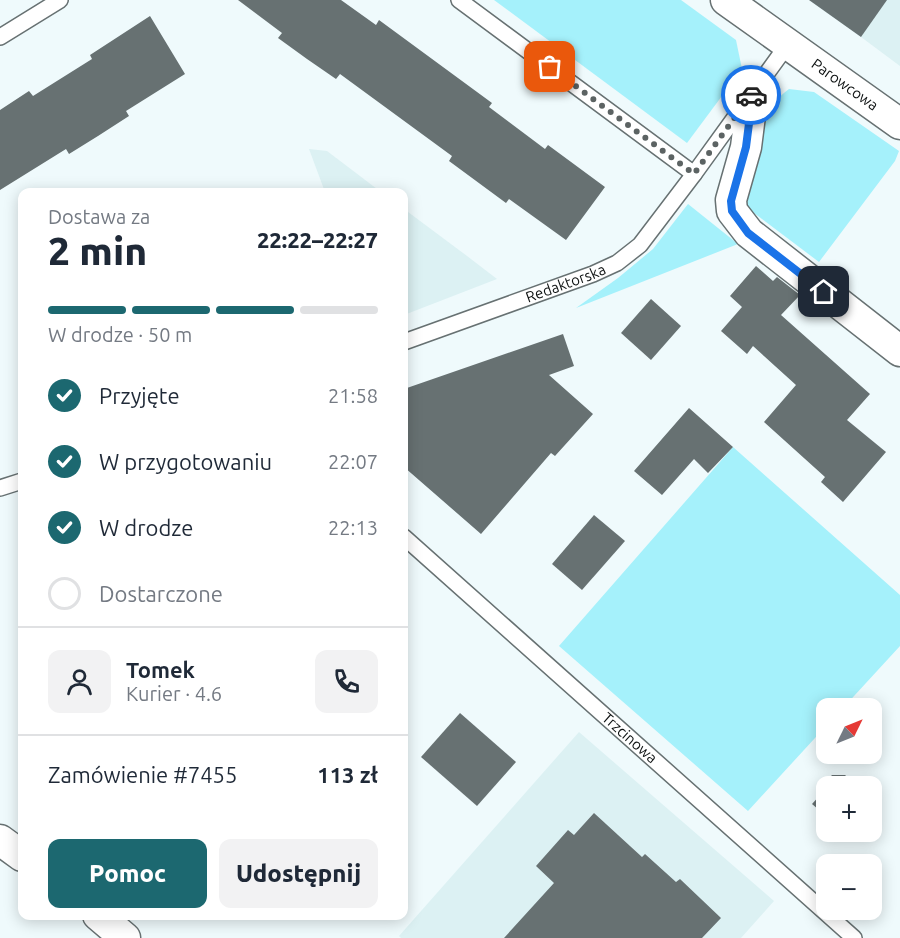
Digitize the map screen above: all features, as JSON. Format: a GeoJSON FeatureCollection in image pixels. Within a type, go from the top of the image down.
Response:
{"type":"FeatureCollection","features":[{"type":"Feature","properties":{"kind":"street","name":"Parowcowa"},"geometry":{"type":"LineString","coordinates":[[726,0],[900,122]]}},
{"type":"Feature","properties":{"kind":"street"},"geometry":{"type":"LineString","coordinates":[[753,92],[746,147],[731,201],[732,211],[748,233],[900,351]]}},
{"type":"Feature","properties":{"kind":"street"},"geometry":{"type":"LineString","coordinates":[[0,840],[18,853]]}},
{"type":"Feature","properties":{"kind":"street"},"geometry":{"type":"LineString","coordinates":[[104,920],[125,938]]}},
{"type":"Feature","properties":{"kind":"lane"},"geometry":{"type":"LineString","coordinates":[[0,37],[60,0]]}},
{"type":"Feature","properties":{"kind":"lane"},"geometry":{"type":"LineString","coordinates":[[459,0],[694,174],[788,44]]}},
{"type":"Feature","properties":{"kind":"lane","name":"Redaktorska"},"geometry":{"type":"LineString","coordinates":[[408,341],[617,263],[640,245],[694,174]]}},
{"type":"Feature","properties":{"kind":"lane"},"geometry":{"type":"LineString","coordinates":[[0,488],[18,482]]}},
{"type":"Feature","properties":{"kind":"lane","name":"Trzcinowa"},"geometry":{"type":"LineString","coordinates":[[408,541],[854,938]]}},
{"type":"Feature","properties":{"kind":"shaded area"},"geometry":{"type":"Polygon","coordinates":[[[494,0],[681,0],[736,40],[742,69],[687,143],[494,0]]]}},
{"type":"Feature","properties":{"kind":"shaded area"},"geometry":{"type":"Polygon","coordinates":[[[809,0],[900,0],[900,66],[861,37],[809,0]]]}},
{"type":"Feature","properties":{"kind":"shaded area"},"geometry":{"type":"Polygon","coordinates":[[[789,89],[814,92],[899,151],[895,161],[819,262],[742,204],[751,156],[760,126],[777,100],[789,89]]]}},
{"type":"Feature","properties":{"kind":"shaded area"},"geometry":{"type":"Polygon","coordinates":[[[309,149],[327,151],[376,188],[324,188],[309,149]]]}},
{"type":"Feature","properties":{"kind":"shaded area"},"geometry":{"type":"Polygon","coordinates":[[[688,204],[738,244],[576,308],[653,249],[688,204]]]}},
{"type":"Feature","properties":{"kind":"shaded area"},"geometry":{"type":"Polygon","coordinates":[[[408,212],[467,256],[497,279],[408,313],[408,212]]]}},
{"type":"Feature","properties":{"kind":"shaded area"},"geometry":{"type":"Polygon","coordinates":[[[733,447],[900,595],[900,646],[852,698],[816,698],[816,737],[748,811],[559,646],[733,447]]]}},
{"type":"Feature","properties":{"kind":"shaded area"},"geometry":{"type":"Polygon","coordinates":[[[579,732],[774,901],[741,938],[401,938],[399,936],[579,732]]]}},
{"type":"Feature","properties":{"kind":"building"},"geometry":{"type":"Polygon","coordinates":[[[238,0],[341,0],[376,25],[379,20],[492,103],[489,107],[545,149],[548,145],[605,187],[566,240],[509,199],[506,203],[449,161],[452,156],[340,74],[336,79],[278,38],[282,33],[238,0]]]}},
{"type":"Feature","properties":{"kind":"building"},"geometry":{"type":"Polygon","coordinates":[[[809,0],[887,0],[861,37],[809,0]]]}},
{"type":"Feature","properties":{"kind":"building"},"geometry":{"type":"Polygon","coordinates":[[[150,16],[185,74],[126,111],[129,116],[98,136],[69,154],[66,149],[0,190],[0,110],[29,91],[33,96],[92,59],[90,55],[150,16]]]}},
{"type":"Feature","properties":{"kind":"building"},"geometry":{"type":"Polygon","coordinates":[[[756,266],[773,281],[777,277],[800,295],[781,315],[870,394],[847,420],[886,452],[843,502],[821,482],[825,477],[764,422],[796,385],[753,346],[747,354],[721,331],[742,307],[730,296],[756,266]]]}},
{"type":"Feature","properties":{"kind":"building"},"geometry":{"type":"Polygon","coordinates":[[[651,299],[681,326],[651,360],[621,333],[651,299]]]}},
{"type":"Feature","properties":{"kind":"building"},"geometry":{"type":"Polygon","coordinates":[[[563,334],[574,366],[549,375],[593,414],[555,456],[551,453],[481,534],[408,470],[408,388],[563,334]]]}},
{"type":"Feature","properties":{"kind":"building"},"geometry":{"type":"Polygon","coordinates":[[[689,408],[733,447],[708,473],[694,459],[662,495],[634,471],[689,408]]]}},
{"type":"Feature","properties":{"kind":"building"},"geometry":{"type":"Polygon","coordinates":[[[594,515],[625,541],[582,590],[552,564],[594,515]]]}},
{"type":"Feature","properties":{"kind":"building"},"geometry":{"type":"Polygon","coordinates":[[[460,713],[516,762],[477,806],[421,757],[460,713]]]}},
{"type":"Feature","properties":{"kind":"building"},"geometry":{"type":"Polygon","coordinates":[[[594,813],[642,857],[645,854],[676,882],[680,879],[721,918],[702,938],[504,938],[554,883],[536,866],[568,830],[574,835],[594,813]]]}},
{"type":"Feature","properties":{"kind":"way so far"},"geometry":{"type":"LineString","coordinates":[[550,67],[694,174],[751,95]]}},
{"type":"Feature","properties":{"kind":"route"},"geometry":{"type":"LineString","coordinates":[[751,95],[753,92],[746,147],[731,201],[732,211],[748,233],[824,292]]}}]}
